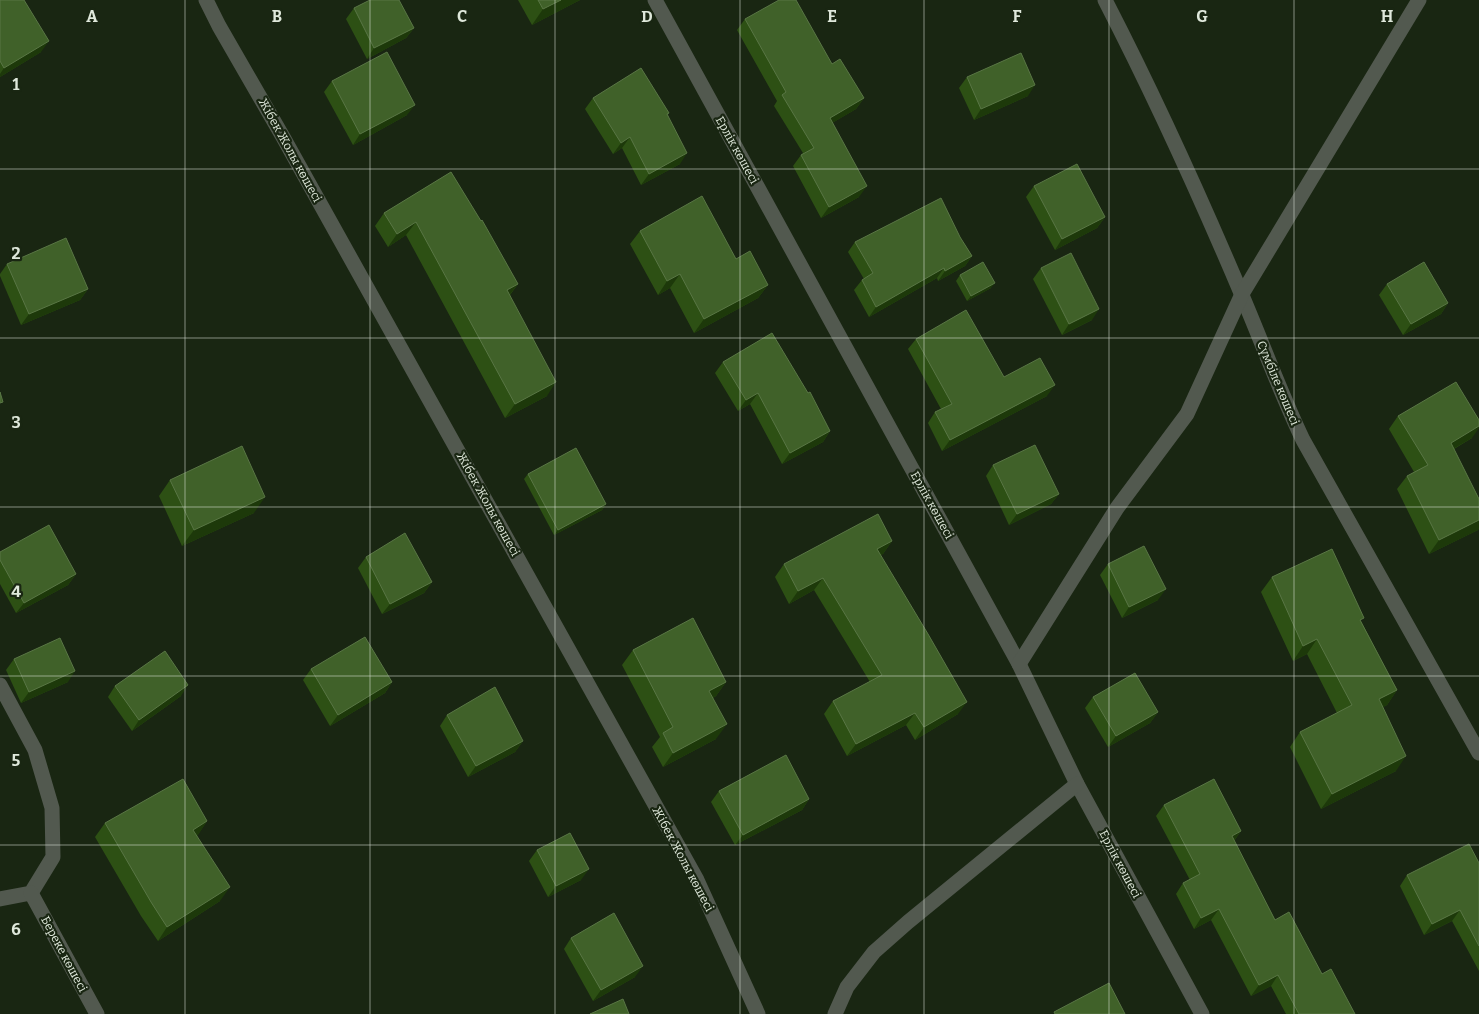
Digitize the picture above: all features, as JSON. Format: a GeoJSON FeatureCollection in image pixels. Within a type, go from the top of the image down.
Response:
{"type":"FeatureCollection","features":[{"type":"Feature","properties":{"kind":"street","name":"Жібек Жолы көшесі"},"geometry":{"type":"LineString","coordinates":[[206,0],[697,880],[758,1014]]}},
{"type":"Feature","properties":{"kind":"street","name":"Ерлік көшесі"},"geometry":{"type":"LineString","coordinates":[[655,0],[1019,664],[1078,784],[1202,1014]]}},
{"type":"Feature","properties":{"kind":"street","name":"Сүмбіле көшесі"},"geometry":{"type":"LineString","coordinates":[[1105,0],[1139,67],[1242,294],[1302,440],[1479,753]]}},
{"type":"Feature","properties":{"kind":"street"},"geometry":{"type":"LineString","coordinates":[[1019,664],[1117,508],[1187,414],[1242,294],[1419,0]]}},
{"type":"Feature","properties":{"kind":"street"},"geometry":{"type":"LineString","coordinates":[[0,685],[35,750],[52,808],[53,857],[31,893],[0,899]]}},
{"type":"Feature","properties":{"kind":"street"},"geometry":{"type":"LineString","coordinates":[[835,1014],[847,987],[874,952],[908,922],[1078,784]]}},
{"type":"Feature","properties":{"kind":"street","name":"Береке көшесі"},"geometry":{"type":"LineString","coordinates":[[31,893],[97,1014]]}},
{"type":"Feature","properties":{"kind":"building"},"geometry":{"type":"Polygon","coordinates":[[[0,0],[24,0],[49,41],[4,68],[0,61],[0,0]]]}},
{"type":"Feature","properties":{"kind":"building"},"geometry":{"type":"Polygon","coordinates":[[[370,0],[399,0],[414,28],[374,48],[354,8],[370,0]]]}},
{"type":"Feature","properties":{"kind":"building"},"geometry":{"type":"Polygon","coordinates":[[[538,0],[561,0],[543,9],[538,0]]]}},
{"type":"Feature","properties":{"kind":"building"},"geometry":{"type":"Polygon","coordinates":[[[779,0],[796,0],[832,64],[840,59],[864,98],[830,118],[867,186],[829,207],[801,155],[814,148],[782,95],[786,92],[745,19],[779,0]]]}},
{"type":"Feature","properties":{"kind":"building"},"geometry":{"type":"Polygon","coordinates":[[[387,52],[415,105],[360,134],[332,81],[387,52]]]}},
{"type":"Feature","properties":{"kind":"building"},"geometry":{"type":"Polygon","coordinates":[[[1021,53],[1035,85],[981,109],[967,77],[1021,53]]]}},
{"type":"Feature","properties":{"kind":"building"},"geometry":{"type":"Polygon","coordinates":[[[641,68],[669,113],[667,114],[687,153],[649,174],[630,137],[621,143],[593,98],[641,68]]]}},
{"type":"Feature","properties":{"kind":"building"},"geometry":{"type":"Polygon","coordinates":[[[1077,164],[1105,217],[1062,239],[1034,186],[1077,164]]]}},
{"type":"Feature","properties":{"kind":"building"},"geometry":{"type":"Polygon","coordinates":[[[451,172],[482,220],[518,284],[507,290],[556,382],[515,404],[416,222],[397,234],[384,213],[451,172]]]}},
{"type":"Feature","properties":{"kind":"building"},"geometry":{"type":"Polygon","coordinates":[[[702,196],[736,259],[750,251],[768,285],[704,319],[680,274],[667,281],[640,231],[702,196]]]}},
{"type":"Feature","properties":{"kind":"building"},"geometry":{"type":"Polygon","coordinates":[[[941,198],[960,237],[972,256],[945,271],[944,268],[876,307],[862,280],[873,273],[855,242],[941,198]]]}},
{"type":"Feature","properties":{"kind":"building"},"geometry":{"type":"Polygon","coordinates":[[[66,238],[88,289],[29,314],[7,264],[66,238]]]}},
{"type":"Feature","properties":{"kind":"building"},"geometry":{"type":"Polygon","coordinates":[[[1071,253],[1099,309],[1069,324],[1041,268],[1071,253]]]}},
{"type":"Feature","properties":{"kind":"building"},"geometry":{"type":"Polygon","coordinates":[[[983,262],[995,283],[971,296],[960,275],[983,262]]]}},
{"type":"Feature","properties":{"kind":"building"},"geometry":{"type":"Polygon","coordinates":[[[1424,262],[1448,303],[1411,324],[1387,284],[1424,262]]]}},
{"type":"Feature","properties":{"kind":"building"},"geometry":{"type":"Polygon","coordinates":[[[966,310],[1004,377],[1040,358],[1055,385],[950,440],[935,412],[952,404],[916,339],[966,310]]]}},
{"type":"Feature","properties":{"kind":"building"},"geometry":{"type":"Polygon","coordinates":[[[772,333],[808,393],[810,392],[830,431],[790,453],[758,393],[746,400],[723,362],[772,333]]]}},
{"type":"Feature","properties":{"kind":"building"},"geometry":{"type":"Polygon","coordinates":[[[1456,382],[1479,420],[1479,426],[1451,443],[1479,499],[1479,520],[1439,540],[1407,476],[1428,465],[1398,416],[1456,382]]]}},
{"type":"Feature","properties":{"kind":"building"},"geometry":{"type":"Polygon","coordinates":[[[0,392],[3,402],[0,403],[0,392]]]}},
{"type":"Feature","properties":{"kind":"building"},"geometry":{"type":"Polygon","coordinates":[[[1035,445],[1059,494],[1017,514],[993,465],[1035,445]]]}},
{"type":"Feature","properties":{"kind":"building"},"geometry":{"type":"Polygon","coordinates":[[[242,446],[265,497],[194,530],[170,480],[242,446]]]}},
{"type":"Feature","properties":{"kind":"building"},"geometry":{"type":"Polygon","coordinates":[[[576,448],[606,504],[558,530],[528,474],[576,448]]]}},
{"type":"Feature","properties":{"kind":"building"},"geometry":{"type":"Polygon","coordinates":[[[878,514],[892,541],[877,549],[967,702],[924,727],[915,713],[856,744],[833,701],[882,675],[823,578],[798,591],[784,564],[878,514]]]}},
{"type":"Feature","properties":{"kind":"building"},"geometry":{"type":"Polygon","coordinates":[[[49,525],[76,574],[24,603],[0,560],[0,552],[49,525]]]}},
{"type":"Feature","properties":{"kind":"building"},"geometry":{"type":"Polygon","coordinates":[[[405,533],[432,582],[390,604],[366,557],[405,533]]]}},
{"type":"Feature","properties":{"kind":"building"},"geometry":{"type":"Polygon","coordinates":[[[1144,546],[1166,589],[1129,607],[1108,564],[1144,546]]]}},
{"type":"Feature","properties":{"kind":"building"},"geometry":{"type":"Polygon","coordinates":[[[1332,549],[1364,618],[1360,620],[1397,690],[1379,699],[1406,756],[1332,794],[1300,732],[1352,705],[1317,639],[1303,646],[1272,577],[1332,549]]]}},
{"type":"Feature","properties":{"kind":"building"},"geometry":{"type":"Polygon","coordinates":[[[693,618],[726,682],[709,691],[727,724],[673,753],[663,733],[673,727],[633,650],[693,618]]]}},
{"type":"Feature","properties":{"kind":"building"},"geometry":{"type":"Polygon","coordinates":[[[365,637],[392,682],[338,715],[311,669],[365,637]]]}},
{"type":"Feature","properties":{"kind":"building"},"geometry":{"type":"Polygon","coordinates":[[[60,638],[75,671],[29,692],[14,659],[60,638]]]}},
{"type":"Feature","properties":{"kind":"building"},"geometry":{"type":"Polygon","coordinates":[[[165,651],[188,685],[139,720],[115,686],[165,651]]]}},
{"type":"Feature","properties":{"kind":"building"},"geometry":{"type":"Polygon","coordinates":[[[1135,673],[1158,712],[1116,736],[1093,697],[1135,673]]]}},
{"type":"Feature","properties":{"kind":"building"},"geometry":{"type":"Polygon","coordinates":[[[495,687],[523,741],[476,766],[447,715],[495,687]]]}},
{"type":"Feature","properties":{"kind":"building"},"geometry":{"type":"Polygon","coordinates":[[[786,755],[809,799],[743,835],[719,791],[786,755]]]}},
{"type":"Feature","properties":{"kind":"building"},"geometry":{"type":"Polygon","coordinates":[[[183,779],[207,821],[193,830],[230,887],[167,927],[105,823],[183,779]]]}},
{"type":"Feature","properties":{"kind":"building"},"geometry":{"type":"Polygon","coordinates":[[[1214,779],[1241,831],[1232,836],[1275,920],[1289,912],[1322,974],[1331,969],[1355,1014],[1299,1014],[1278,975],[1259,985],[1219,909],[1201,918],[1183,883],[1200,874],[1164,805],[1214,779]]]}},
{"type":"Feature","properties":{"kind":"building"},"geometry":{"type":"Polygon","coordinates":[[[570,833],[589,869],[556,886],[537,850],[570,833]]]}},
{"type":"Feature","properties":{"kind":"building"},"geometry":{"type":"Polygon","coordinates":[[[1469,844],[1479,863],[1479,946],[1460,910],[1432,924],[1407,875],[1469,844]]]}},
{"type":"Feature","properties":{"kind":"building"},"geometry":{"type":"Polygon","coordinates":[[[614,913],[643,966],[601,990],[571,938],[614,913]]]}},
{"type":"Feature","properties":{"kind":"building"},"geometry":{"type":"Polygon","coordinates":[[[1109,983],[1125,1014],[1055,1014],[1054,1012],[1109,983]]]}},
{"type":"Feature","properties":{"kind":"building"},"geometry":{"type":"Polygon","coordinates":[[[623,999],[629,1014],[590,1014],[623,999]]]}}]}
